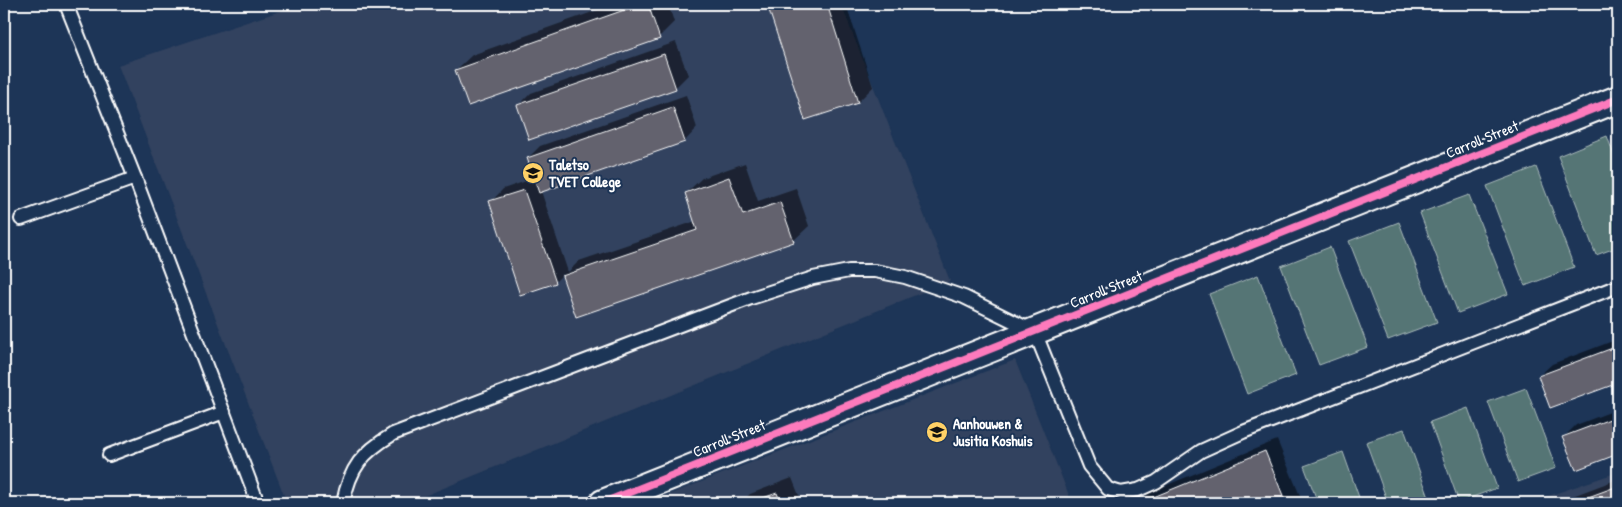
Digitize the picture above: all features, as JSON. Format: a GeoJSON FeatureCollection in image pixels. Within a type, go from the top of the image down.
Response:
{"type":"FeatureCollection","features":[{"type":"Feature","properties":{"kind":"street","name":"Carroll Street"},"geometry":{"type":"LineString","coordinates":[[604,503],[1618,99]]}},
{"type":"Feature","properties":{"kind":"lane"},"geometry":{"type":"LineString","coordinates":[[66,4],[135,178],[258,503]]}},
{"type":"Feature","properties":{"kind":"lane"},"geometry":{"type":"LineString","coordinates":[[21,218],[135,178]]}},
{"type":"Feature","properties":{"kind":"lane"},"geometry":{"type":"LineString","coordinates":[[343,503],[348,482],[357,463],[373,446],[393,434],[643,338],[813,278],[849,271],[875,271],[905,276],[964,297],[1035,332],[1089,466],[1108,489],[1121,493],[1138,490],[1156,482],[1201,451],[1243,432],[1618,286]]}},
{"type":"Feature","properties":{"kind":"lane"},"geometry":{"type":"LineString","coordinates":[[109,455],[224,412]]}},
{"type":"Feature","properties":{"kind":"shaded area","name":"Taletso TVET College"},"geometry":{"type":"Polygon","coordinates":[[[301,4],[841,4],[950,281],[407,503],[287,503],[118,65],[301,4]]]}},
{"type":"Feature","properties":{"kind":"shaded area","name":"Aanhouwen & Jusitia Koshuis"},"geometry":{"type":"Polygon","coordinates":[[[1015,360],[1072,503],[647,503],[1015,360]]]}},
{"type":"Feature","properties":{"kind":"shaded area"},"geometry":{"type":"Polygon","coordinates":[[[1618,472],[1618,503],[1528,503],[1618,472]]]}},
{"type":"Feature","properties":{"kind":"green space"},"geometry":{"type":"Polygon","coordinates":[[[1607,136],[1618,166],[1618,247],[1596,255],[1558,156],[1607,136]]]}},
{"type":"Feature","properties":{"kind":"green space"},"geometry":{"type":"Polygon","coordinates":[[[1536,167],[1574,267],[1525,286],[1487,186],[1536,167]]]}},
{"type":"Feature","properties":{"kind":"green space"},"geometry":{"type":"Polygon","coordinates":[[[1469,195],[1508,294],[1458,313],[1420,213],[1469,195]]]}},
{"type":"Feature","properties":{"kind":"green space"},"geometry":{"type":"Polygon","coordinates":[[[1399,222],[1437,322],[1388,340],[1349,241],[1399,222]]]}},
{"type":"Feature","properties":{"kind":"green space"},"geometry":{"type":"Polygon","coordinates":[[[1330,247],[1368,347],[1319,365],[1281,266],[1330,247]]]}},
{"type":"Feature","properties":{"kind":"green space"},"geometry":{"type":"Polygon","coordinates":[[[1258,275],[1296,375],[1247,394],[1209,294],[1258,275]]]}},
{"type":"Feature","properties":{"kind":"green space"},"geometry":{"type":"Polygon","coordinates":[[[1526,388],[1556,468],[1518,482],[1488,402],[1526,388]]]}},
{"type":"Feature","properties":{"kind":"green space"},"geometry":{"type":"Polygon","coordinates":[[[1468,408],[1497,488],[1459,502],[1430,422],[1468,408]]]}},
{"type":"Feature","properties":{"kind":"green space"},"geometry":{"type":"Polygon","coordinates":[[[1404,429],[1431,503],[1388,503],[1366,442],[1404,429]]]}},
{"type":"Feature","properties":{"kind":"green space"},"geometry":{"type":"Polygon","coordinates":[[[1343,452],[1361,503],[1318,503],[1304,466],[1343,452]]]}},
{"type":"Feature","properties":{"kind":"building"},"geometry":{"type":"Polygon","coordinates":[[[641,4],[648,4],[660,39],[468,106],[455,70],[641,4]]]}},
{"type":"Feature","properties":{"kind":"building"},"geometry":{"type":"Polygon","coordinates":[[[767,4],[827,4],[858,103],[805,120],[767,4]]]}},
{"type":"Feature","properties":{"kind":"building"},"geometry":{"type":"Polygon","coordinates":[[[664,54],[676,89],[529,140],[517,105],[664,54]]]}},
{"type":"Feature","properties":{"kind":"building"},"geometry":{"type":"Polygon","coordinates":[[[673,107],[685,142],[539,193],[527,158],[673,107]]]}},
{"type":"Feature","properties":{"kind":"building"},"geometry":{"type":"Polygon","coordinates":[[[729,177],[743,215],[780,202],[794,242],[576,317],[562,276],[697,230],[685,193],[729,177]]]}},
{"type":"Feature","properties":{"kind":"building"},"geometry":{"type":"Polygon","coordinates":[[[524,190],[556,283],[520,295],[489,201],[524,190]]]}},
{"type":"Feature","properties":{"kind":"building"},"geometry":{"type":"Polygon","coordinates":[[[1618,346],[1618,383],[1550,408],[1538,376],[1618,346]]]}},
{"type":"Feature","properties":{"kind":"building"},"geometry":{"type":"Polygon","coordinates":[[[1618,416],[1618,454],[1576,470],[1562,437],[1618,416]]]}},
{"type":"Feature","properties":{"kind":"building"},"geometry":{"type":"Polygon","coordinates":[[[1265,451],[1286,503],[1139,503],[1265,451]]]}},
{"type":"Feature","properties":{"kind":"building"},"geometry":{"type":"Polygon","coordinates":[[[1618,486],[1618,503],[1572,503],[1618,486]]]}},
{"type":"Feature","properties":{"kind":"building"},"geometry":{"type":"Polygon","coordinates":[[[777,493],[781,503],[749,503],[777,493]]]}},
{"type":"Feature","properties":{"kind":"cycle path"},"geometry":{"type":"LineString","coordinates":[[603,503],[1618,99]]}},
{"type":"Feature","properties":{"kind":"place","name":"Taletso TVET College"},"geometry":{"type":"Point","coordinates":[533,173]}},
{"type":"Feature","properties":{"kind":"place","name":"Aanhouwen & Jusitia Koshuis"},"geometry":{"type":"Point","coordinates":[937,432]}}]}
